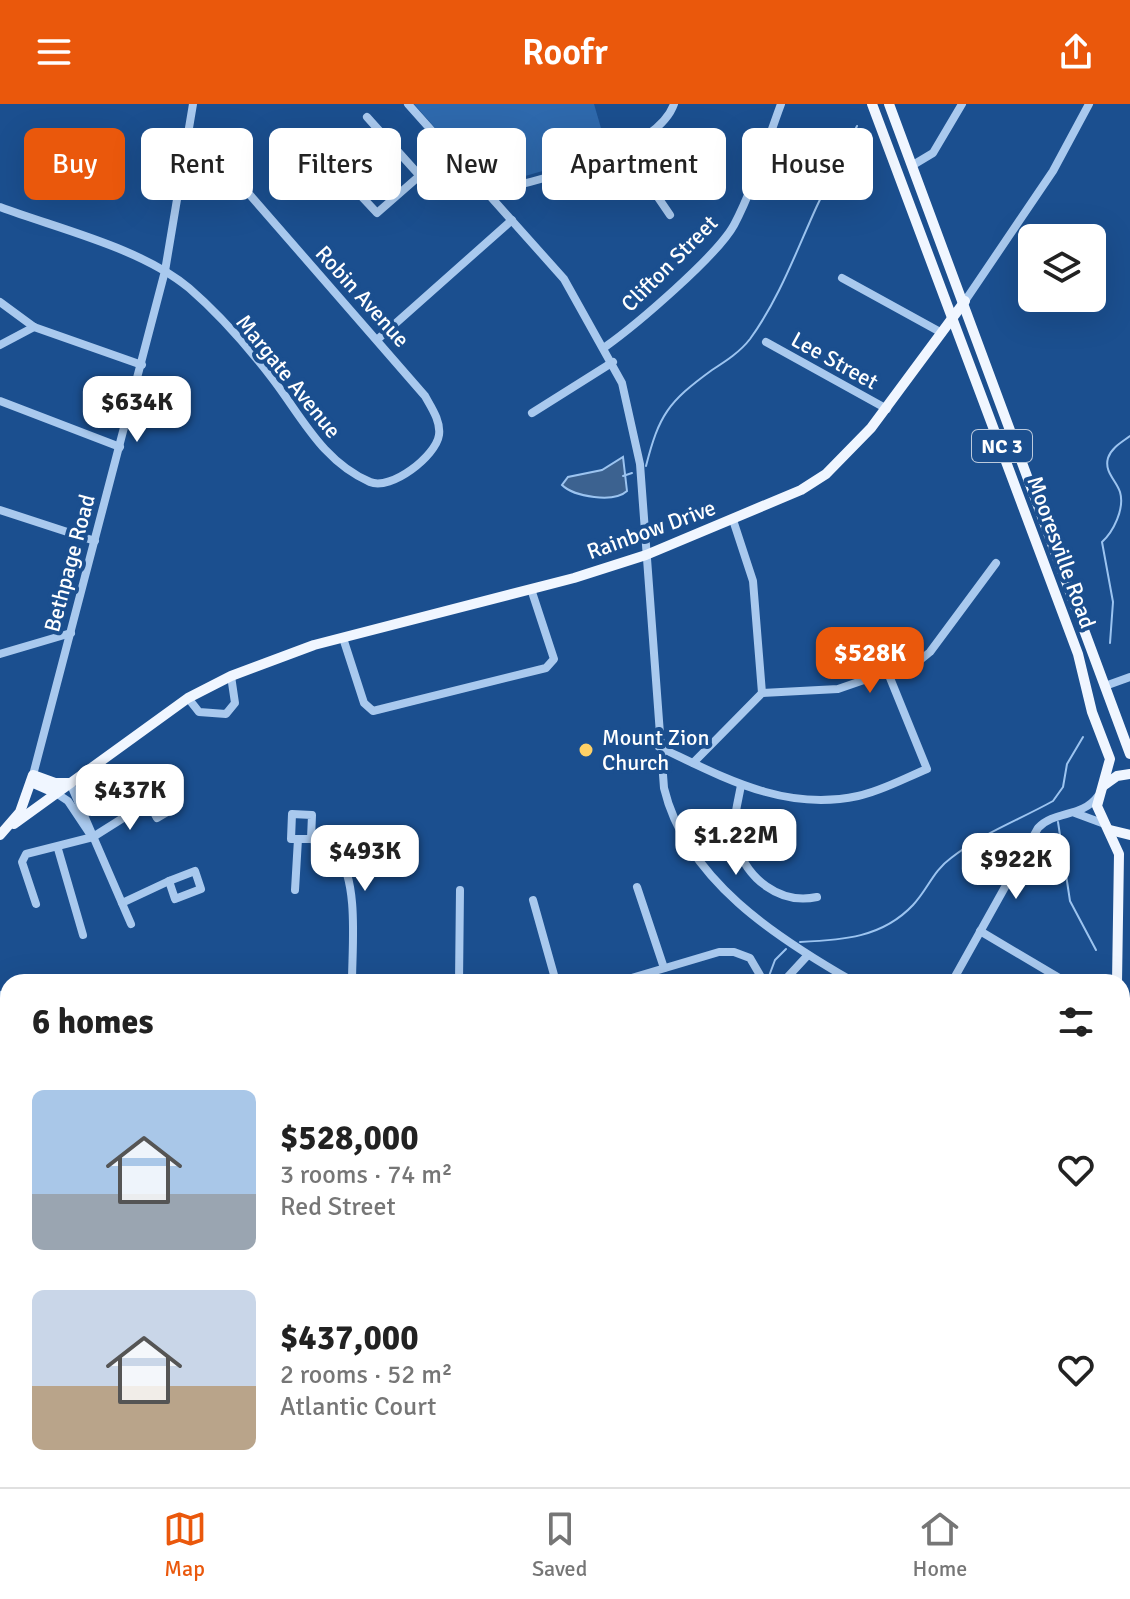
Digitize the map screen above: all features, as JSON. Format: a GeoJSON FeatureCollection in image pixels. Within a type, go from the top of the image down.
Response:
{"type":"FeatureCollection","features":[{"type":"Feature","properties":{"kind":"main road","name":"Mooresville Road"},"geometry":{"type":"LineString","coordinates":[[872,104],[1037,540],[1078,654],[1095,722],[1110,755],[1097,810],[1120,860],[1117,974]]}},
{"type":"Feature","properties":{"kind":"main road","name":"Mooresville Road"},"geometry":{"type":"LineString","coordinates":[[889,104],[965,301],[1130,754]]}},
{"type":"Feature","properties":{"kind":"main road","name":"Rainbow Drive"},"geometry":{"type":"LineString","coordinates":[[14,824],[188,698],[231,676],[343,638],[531,589],[646,555],[791,495],[826,474],[887,409],[965,301]]}},
{"type":"Feature","properties":{"kind":"main road"},"geometry":{"type":"LineString","coordinates":[[1099,794],[1113,778],[1130,774]]}},
{"type":"Feature","properties":{"kind":"main road"},"geometry":{"type":"LineString","coordinates":[[32,778],[70,783]]}},
{"type":"Feature","properties":{"kind":"main road"},"geometry":{"type":"LineString","coordinates":[[32,778],[56,793]]}},
{"type":"Feature","properties":{"kind":"main road","name":"Bethpage Road"},"geometry":{"type":"LineString","coordinates":[[0,835],[14,824],[32,778]]}},
{"type":"Feature","properties":{"kind":"main road"},"geometry":{"type":"LineString","coordinates":[[1106,826],[1130,835]]}},
{"type":"Feature","properties":{"kind":"street","name":"Bethpage Road"},"geometry":{"type":"LineString","coordinates":[[190,128],[193,104]]}},
{"type":"Feature","properties":{"kind":"street"},"geometry":{"type":"LineString","coordinates":[[408,104],[429,128]]}},
{"type":"Feature","properties":{"kind":"street"},"geometry":{"type":"LineString","coordinates":[[659,128],[674,104]]}},
{"type":"Feature","properties":{"kind":"street","name":"Clifton Street"},"geometry":{"type":"LineString","coordinates":[[605,347],[725,238],[754,177],[781,104]]}},
{"type":"Feature","properties":{"kind":"street"},"geometry":{"type":"LineString","coordinates":[[913,165],[933,153],[962,104]]}},
{"type":"Feature","properties":{"kind":"street","name":"Rainbow Drive"},"geometry":{"type":"LineString","coordinates":[[965,301],[1046,182],[1089,104]]}},
{"type":"Feature","properties":{"kind":"street"},"geometry":{"type":"LineString","coordinates":[[367,117],[417,173]]}},
{"type":"Feature","properties":{"kind":"street"},"geometry":{"type":"LineString","coordinates":[[401,192],[417,179]]}},
{"type":"Feature","properties":{"kind":"street","name":"Robin Avenue"},"geometry":{"type":"LineString","coordinates":[[253,198],[425,396],[440,433],[435,445],[405,474],[392,483],[380,485]]}},
{"type":"Feature","properties":{"kind":"street","name":"Bethpage Road"},"geometry":{"type":"LineString","coordinates":[[32,778],[142,365],[165,271],[177,200]]}},
{"type":"Feature","properties":{"kind":"street"},"geometry":{"type":"LineString","coordinates":[[365,200],[377,213],[392,200]]}},
{"type":"Feature","properties":{"kind":"street"},"geometry":{"type":"LineString","coordinates":[[494,200],[564,279],[613,362],[627,399],[638,452],[659,747],[664,788],[678,833],[754,917],[807,956],[840,974]]}},
{"type":"Feature","properties":{"kind":"street"},"geometry":{"type":"LineString","coordinates":[[660,200],[670,215]]}},
{"type":"Feature","properties":{"kind":"street","name":"Margate Avenue"},"geometry":{"type":"LineString","coordinates":[[0,207],[165,271],[197,296],[267,372],[318,444],[355,473],[380,485]]}},
{"type":"Feature","properties":{"kind":"street"},"geometry":{"type":"LineString","coordinates":[[378,339],[512,220]]}},
{"type":"Feature","properties":{"kind":"street"},"geometry":{"type":"LineString","coordinates":[[842,278],[942,333]]}},
{"type":"Feature","properties":{"kind":"street"},"geometry":{"type":"LineString","coordinates":[[0,302],[34,327],[142,365]]}},
{"type":"Feature","properties":{"kind":"street"},"geometry":{"type":"LineString","coordinates":[[0,345],[34,327]]}},
{"type":"Feature","properties":{"kind":"street","name":"Lee Street"},"geometry":{"type":"LineString","coordinates":[[766,342],[887,409]]}},
{"type":"Feature","properties":{"kind":"street"},"geometry":{"type":"LineString","coordinates":[[532,413],[613,362]]}},
{"type":"Feature","properties":{"kind":"street"},"geometry":{"type":"LineString","coordinates":[[0,401],[120,447]]}},
{"type":"Feature","properties":{"kind":"street"},"geometry":{"type":"LineString","coordinates":[[0,510],[95,541]]}},
{"type":"Feature","properties":{"kind":"street"},"geometry":{"type":"LineString","coordinates":[[733,520],[753,581],[762,693]]}},
{"type":"Feature","properties":{"kind":"street"},"geometry":{"type":"LineString","coordinates":[[693,763],[762,693],[833,690],[919,661],[930,652],[996,563]]}},
{"type":"Feature","properties":{"kind":"street"},"geometry":{"type":"LineString","coordinates":[[343,638],[364,703],[373,711],[531,672],[553,664],[554,659],[531,589]]}},
{"type":"Feature","properties":{"kind":"street"},"geometry":{"type":"LineString","coordinates":[[0,654],[71,633]]}},
{"type":"Feature","properties":{"kind":"street"},"geometry":{"type":"LineString","coordinates":[[659,747],[741,785],[788,798],[855,797],[927,769],[888,673]]}},
{"type":"Feature","properties":{"kind":"street"},"geometry":{"type":"LineString","coordinates":[[188,698],[199,712],[226,714],[235,703],[231,676]]}},
{"type":"Feature","properties":{"kind":"street"},"geometry":{"type":"LineString","coordinates":[[1105,686],[1130,677]]}},
{"type":"Feature","properties":{"kind":"street"},"geometry":{"type":"LineString","coordinates":[[157,773],[179,805],[157,818],[150,801],[140,786],[157,773]]}},
{"type":"Feature","properties":{"kind":"street"},"geometry":{"type":"LineString","coordinates":[[70,783],[131,924]]}},
{"type":"Feature","properties":{"kind":"street"},"geometry":{"type":"LineString","coordinates":[[741,785],[734,821],[735,842],[748,867],[766,888],[783,897],[801,900],[817,897]]}},
{"type":"Feature","properties":{"kind":"street"},"geometry":{"type":"LineString","coordinates":[[56,793],[68,801],[83,829],[93,837]]}},
{"type":"Feature","properties":{"kind":"street"},"geometry":{"type":"LineString","coordinates":[[956,974],[1038,828],[1052,817],[1088,807],[1099,794]]}},
{"type":"Feature","properties":{"kind":"street"},"geometry":{"type":"LineString","coordinates":[[36,904],[22,857],[42,848],[58,849],[93,837],[150,801]]}},
{"type":"Feature","properties":{"kind":"street"},"geometry":{"type":"LineString","coordinates":[[1074,813],[1093,816],[1106,826]]}},
{"type":"Feature","properties":{"kind":"street"},"geometry":{"type":"LineString","coordinates":[[311,839],[312,815],[292,814],[291,839],[311,839],[332,849],[344,869],[353,911],[352,974]]}},
{"type":"Feature","properties":{"kind":"street"},"geometry":{"type":"LineString","coordinates":[[295,890],[298,839]]}},
{"type":"Feature","properties":{"kind":"street"},"geometry":{"type":"LineString","coordinates":[[58,849],[83,935]]}},
{"type":"Feature","properties":{"kind":"street"},"geometry":{"type":"LineString","coordinates":[[122,903],[169,881]]}},
{"type":"Feature","properties":{"kind":"street"},"geometry":{"type":"LineString","coordinates":[[637,887],[664,968]]}},
{"type":"Feature","properties":{"kind":"street"},"geometry":{"type":"LineString","coordinates":[[459,974],[460,890]]}},
{"type":"Feature","properties":{"kind":"street"},"geometry":{"type":"LineString","coordinates":[[533,900],[554,974]]}},
{"type":"Feature","properties":{"kind":"street"},"geometry":{"type":"LineString","coordinates":[[980,931],[1053,974]]}},
{"type":"Feature","properties":{"kind":"street"},"geometry":{"type":"LineString","coordinates":[[644,974],[719,952],[734,952],[754,962],[760,974]]}},
{"type":"Feature","properties":{"kind":"street"},"geometry":{"type":"LineString","coordinates":[[790,974],[807,956]]}},
{"type":"Feature","properties":{"kind":"shaded area"},"geometry":{"type":"Polygon","coordinates":[[[414,104],[594,104],[601,128],[542,128],[542,171],[526,176],[526,128],[435,128],[414,104]]]}},
{"type":"Feature","properties":{"kind":"shaded area"},"geometry":{"type":"Polygon","coordinates":[[[623,457],[627,491],[621,495],[594,497],[575,493],[562,485],[568,477],[602,470],[623,457]]]}},
{"type":"Feature","properties":{"kind":"waterway"},"geometry":{"type":"LineString","coordinates":[[646,466],[661,422],[675,401],[742,348],[760,324],[857,126]]}},
{"type":"Feature","properties":{"kind":"waterway"},"geometry":{"type":"LineString","coordinates":[[1110,643],[1113,602],[1102,542],[1117,520],[1121,499],[1107,463],[1112,451],[1130,436]]}},
{"type":"Feature","properties":{"kind":"waterway"},"geometry":{"type":"LineString","coordinates":[[623,476],[632,473]]}},
{"type":"Feature","properties":{"kind":"waterway"},"geometry":{"type":"LineString","coordinates":[[800,942],[861,935],[901,916],[951,858],[987,834],[1053,801],[1063,787],[1067,764],[1083,737]]}},
{"type":"Feature","properties":{"kind":"waterway"},"geometry":{"type":"LineString","coordinates":[[1058,822],[1070,901],[1096,950]]}},
{"type":"Feature","properties":{"kind":"waterway"},"geometry":{"type":"LineString","coordinates":[[770,974],[775,960],[786,949]]}},
{"type":"Feature","properties":{"kind":"place","name":"Mount Zion Church"},"geometry":{"type":"Point","coordinates":[586,750]}}]}
